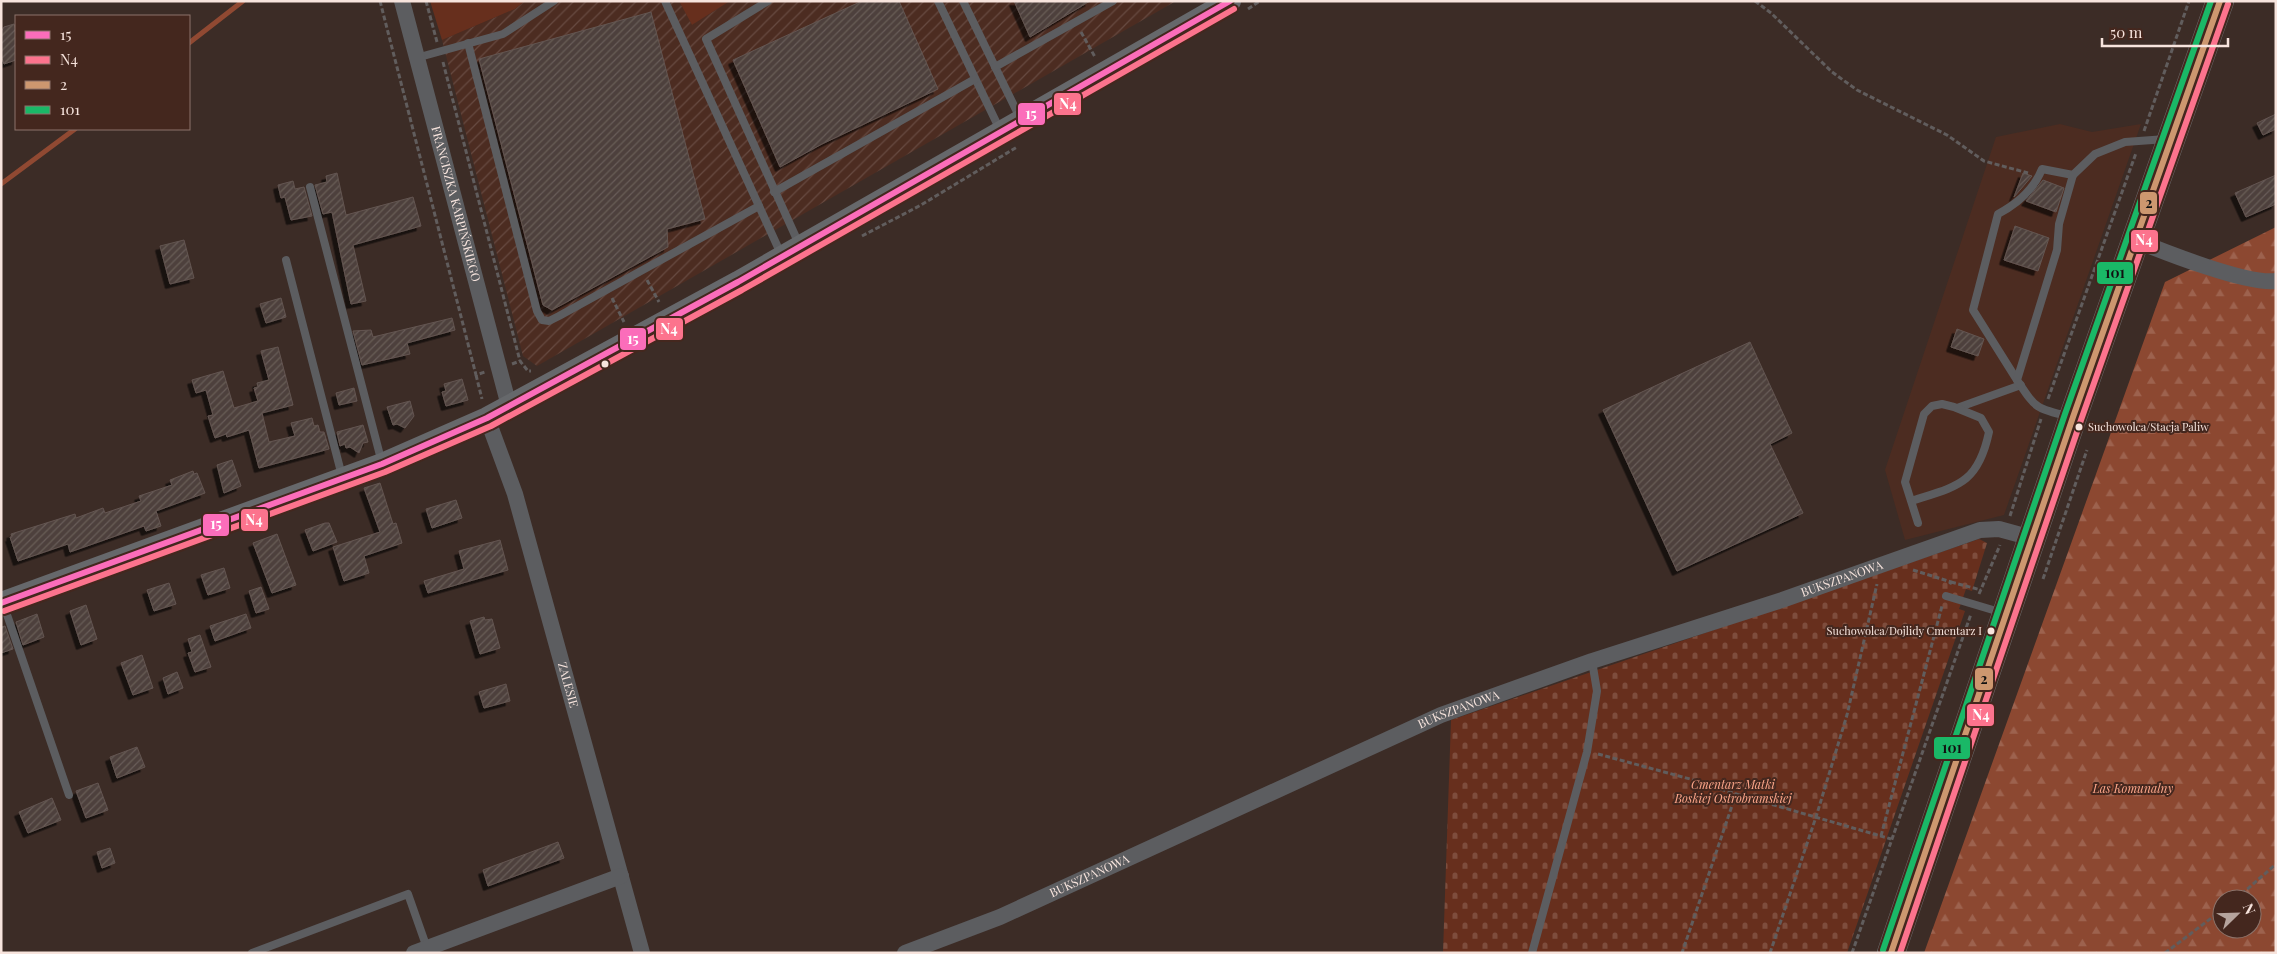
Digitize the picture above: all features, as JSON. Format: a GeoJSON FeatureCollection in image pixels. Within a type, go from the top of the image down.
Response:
{"type":"FeatureCollection","features":[{"type":"Feature","properties":{"kind":"highway"},"geometry":{"type":"LineString","coordinates":[[1891,953],[2073,417],[2220,1]]}},
{"type":"Feature","properties":{"kind":"street","name":"FRANCISZKA KARPIŃSKIEGO"},"geometry":{"type":"LineString","coordinates":[[402,1],[509,406]]}},
{"type":"Feature","properties":{"kind":"street"},"geometry":{"type":"LineString","coordinates":[[2,603],[343,479],[487,418],[791,252],[1002,133],[1226,2]]}},
{"type":"Feature","properties":{"kind":"street"},"geometry":{"type":"LineString","coordinates":[[2135,240],[2159,250],[2256,281],[2276,281]]}},
{"type":"Feature","properties":{"kind":"street","name":"ZALESIE"},"geometry":{"type":"LineString","coordinates":[[487,418],[515,494],[642,953]]}},
{"type":"Feature","properties":{"kind":"street","name":"BUKSZPANOWA"},"geometry":{"type":"LineString","coordinates":[[904,953],[1000,917],[1441,715],[1592,661],[1782,600],[1980,530],[1992,528],[2032,538]]}},
{"type":"Feature","properties":{"kind":"street"},"geometry":{"type":"LineString","coordinates":[[421,950],[621,876]]}},
{"type":"Feature","properties":{"kind":"lane"},"geometry":{"type":"LineString","coordinates":[[416,58],[503,34],[554,1]]}},
{"type":"Feature","properties":{"kind":"lane"},"geometry":{"type":"LineString","coordinates":[[665,1],[759,206],[791,252]]}},
{"type":"Feature","properties":{"kind":"lane"},"geometry":{"type":"LineString","coordinates":[[768,1],[706,39],[774,192],[791,252]]}},
{"type":"Feature","properties":{"kind":"lane"},"geometry":{"type":"LineString","coordinates":[[938,1],[1002,133]]}},
{"type":"Feature","properties":{"kind":"lane"},"geometry":{"type":"LineString","coordinates":[[962,1],[1022,121]]}},
{"type":"Feature","properties":{"kind":"lane"},"geometry":{"type":"LineString","coordinates":[[995,67],[1113,1]]}},
{"type":"Feature","properties":{"kind":"lane"},"geometry":{"type":"LineString","coordinates":[[468,43],[537,311],[542,320],[549,322],[759,206]]}},
{"type":"Feature","properties":{"kind":"lane"},"geometry":{"type":"LineString","coordinates":[[774,192],[975,79]]}},
{"type":"Feature","properties":{"kind":"lane"},"geometry":{"type":"LineString","coordinates":[[2019,382],[2057,250],[2059,224],[2073,174],[2094,154],[2126,142],[2171,139]]}},
{"type":"Feature","properties":{"kind":"lane"},"geometry":{"type":"LineString","coordinates":[[2073,174],[2042,169],[2039,177],[2016,204],[1998,214],[1974,310],[2033,404],[2043,411],[2073,417]]}},
{"type":"Feature","properties":{"kind":"lane"},"geometry":{"type":"LineString","coordinates":[[310,187],[382,464]]}},
{"type":"Feature","properties":{"kind":"lane"},"geometry":{"type":"LineString","coordinates":[[286,260],[343,479]]}},
{"type":"Feature","properties":{"kind":"lane"},"geometry":{"type":"LineString","coordinates":[[1957,408],[2019,382]]}},
{"type":"Feature","properties":{"kind":"lane"},"geometry":{"type":"LineString","coordinates":[[1911,501],[1950,488],[1970,477],[1980,463],[1989,432],[1981,418],[1942,404],[1932,406],[1924,414],[1905,482],[1911,501],[1918,523]]}},
{"type":"Feature","properties":{"kind":"lane"},"geometry":{"type":"LineString","coordinates":[[1946,596],[2007,614]]}},
{"type":"Feature","properties":{"kind":"lane"},"geometry":{"type":"LineString","coordinates":[[2,603],[69,795]]}},
{"type":"Feature","properties":{"kind":"lane"},"geometry":{"type":"LineString","coordinates":[[1532,953],[1587,752],[1597,691],[1592,661]]}},
{"type":"Feature","properties":{"kind":"lane"},"geometry":{"type":"LineString","coordinates":[[252,953],[408,894],[421,950]]}},
{"type":"Feature","properties":{"kind":"path"},"geometry":{"type":"LineString","coordinates":[[380,1],[476,375],[520,361]]}},
{"type":"Feature","properties":{"kind":"path"},"geometry":{"type":"LineString","coordinates":[[426,1],[520,361],[528,371],[536,372]]}},
{"type":"Feature","properties":{"kind":"path"},"geometry":{"type":"LineString","coordinates":[[1755,1],[1771,13],[1832,72],[1857,90],[1947,135],[1984,161],[2039,177]]}},
{"type":"Feature","properties":{"kind":"path"},"geometry":{"type":"LineString","coordinates":[[1852,953],[1980,590],[2005,531],[2043,411],[2141,140],[2188,1]]}},
{"type":"Feature","properties":{"kind":"path"},"geometry":{"type":"LineString","coordinates":[[1076,22],[1095,57]]}},
{"type":"Feature","properties":{"kind":"path"},"geometry":{"type":"LineString","coordinates":[[1088,62],[1103,53]]}},
{"type":"Feature","properties":{"kind":"path"},"geometry":{"type":"LineString","coordinates":[[651,286],[659,302]]}},
{"type":"Feature","properties":{"kind":"path"},"geometry":{"type":"LineString","coordinates":[[650,307],[667,298]]}},
{"type":"Feature","properties":{"kind":"path"},"geometry":{"type":"LineString","coordinates":[[616,306],[624,322]]}},
{"type":"Feature","properties":{"kind":"path"},"geometry":{"type":"LineString","coordinates":[[616,326],[633,317]]}},
{"type":"Feature","properties":{"kind":"path"},"geometry":{"type":"LineString","coordinates":[[2040,587],[2090,441]]}},
{"type":"Feature","properties":{"kind":"path"},"geometry":{"type":"LineString","coordinates":[[1909,570],[1980,590]]}},
{"type":"Feature","properties":{"kind":"path"},"geometry":{"type":"LineString","coordinates":[[1770,953],[1816,817],[1847,715],[1878,580]]}},
{"type":"Feature","properties":{"kind":"path"},"geometry":{"type":"LineString","coordinates":[[1882,836],[1916,700],[1951,582]]}},
{"type":"Feature","properties":{"kind":"path"},"geometry":{"type":"LineString","coordinates":[[1587,752],[1690,779],[1891,839]]}},
{"type":"Feature","properties":{"kind":"path"},"geometry":{"type":"LineString","coordinates":[[1682,953],[1736,794]]}},
{"type":"Feature","properties":{"kind":"path"},"geometry":{"type":"LineString","coordinates":[[2247,889],[2276,864]]}},
{"type":"Feature","properties":{"kind":"path"},"geometry":{"type":"LineString","coordinates":[[2165,953],[2212,918]]}},
{"type":"Feature","properties":{"kind":"shaded area"},"geometry":{"type":"Polygon","coordinates":[[[525,1],[679,1],[692,25],[730,1],[1176,1],[537,366],[523,356],[442,40],[515,9],[525,1]]]}},
{"type":"Feature","properties":{"kind":"shaded area"},"geometry":{"type":"Polygon","coordinates":[[[2060,124],[2092,132],[2141,124],[2004,515],[1905,540],[1885,470],[1996,137],[2060,124]]]}},
{"type":"Feature","properties":{"kind":"green space"},"geometry":{"type":"Polygon","coordinates":[[[430,1],[525,1],[515,9],[442,40],[430,1]]]}},
{"type":"Feature","properties":{"kind":"green space"},"geometry":{"type":"Polygon","coordinates":[[[679,1],[730,1],[692,25],[679,1]]]}},
{"type":"Feature","properties":{"kind":"green space","name":"Las Komunalny"},"geometry":{"type":"Polygon","coordinates":[[[2276,227],[2276,953],[1924,953],[2165,282],[2276,227]]]}},
{"type":"Feature","properties":{"kind":"green space","name":"Cmentarz Matki Boskiej Ostrobramskiej"},"geometry":{"type":"Polygon","coordinates":[[[1979,539],[1987,543],[1972,591],[1966,589],[1959,609],[1965,611],[1847,953],[1443,953],[1451,720],[1979,539]]]}},
{"type":"Feature","properties":{"kind":"building"},"geometry":{"type":"Polygon","coordinates":[[[862,1],[899,1],[938,89],[822,144],[780,167],[733,60],[862,1]]]}},
{"type":"Feature","properties":{"kind":"building"},"geometry":{"type":"Polygon","coordinates":[[[1014,1],[1090,1],[1030,37],[1014,1]]]}},
{"type":"Feature","properties":{"kind":"building"},"geometry":{"type":"Polygon","coordinates":[[[651,12],[705,219],[667,229],[668,247],[552,310],[543,305],[479,59],[651,12]]]}},
{"type":"Feature","properties":{"kind":"building"},"geometry":{"type":"Polygon","coordinates":[[[14,24],[15,60],[4,64],[1,55],[1,32],[4,27],[14,24]]]}},
{"type":"Feature","properties":{"kind":"building"},"geometry":{"type":"Polygon","coordinates":[[[2276,114],[2276,129],[2263,135],[2257,123],[2276,114]]]}},
{"type":"Feature","properties":{"kind":"building"},"geometry":{"type":"Polygon","coordinates":[[[337,173],[346,215],[413,197],[421,226],[353,245],[366,301],[351,304],[332,212],[323,214],[315,185],[327,182],[326,176],[337,173]]]}},
{"type":"Feature","properties":{"kind":"building"},"geometry":{"type":"Polygon","coordinates":[[[2023,173],[2032,176],[2014,197],[2023,173]]]}},
{"type":"Feature","properties":{"kind":"building"},"geometry":{"type":"Polygon","coordinates":[[[2276,175],[2276,204],[2246,217],[2235,193],[2276,175]]]}},
{"type":"Feature","properties":{"kind":"building"},"geometry":{"type":"Polygon","coordinates":[[[2043,180],[2064,188],[2056,212],[2026,201],[2043,180]]]}},
{"type":"Feature","properties":{"kind":"building"},"geometry":{"type":"Polygon","coordinates":[[[293,181],[295,189],[304,187],[312,216],[291,220],[285,197],[281,198],[278,185],[293,181]]]}},
{"type":"Feature","properties":{"kind":"building"},"geometry":{"type":"Polygon","coordinates":[[[2015,226],[2049,238],[2038,271],[2004,260],[2015,226]]]}},
{"type":"Feature","properties":{"kind":"building"},"geometry":{"type":"Polygon","coordinates":[[[184,240],[194,278],[170,284],[160,246],[184,240]]]}},
{"type":"Feature","properties":{"kind":"building"},"geometry":{"type":"Polygon","coordinates":[[[281,298],[286,317],[266,323],[260,304],[281,298]]]}},
{"type":"Feature","properties":{"kind":"building"},"geometry":{"type":"Polygon","coordinates":[[[452,318],[455,330],[407,343],[410,354],[362,365],[353,331],[371,330],[373,337],[452,318]]]}},
{"type":"Feature","properties":{"kind":"building"},"geometry":{"type":"Polygon","coordinates":[[[1957,329],[1984,339],[1978,356],[1951,347],[1957,329]]]}},
{"type":"Feature","properties":{"kind":"building"},"geometry":{"type":"Polygon","coordinates":[[[1750,342],[1792,433],[1770,444],[1803,513],[1677,571],[1603,410],[1750,342]]]}},
{"type":"Feature","properties":{"kind":"building"},"geometry":{"type":"Polygon","coordinates":[[[278,347],[293,405],[262,413],[269,442],[295,436],[291,423],[312,418],[314,426],[318,425],[320,432],[324,432],[329,449],[259,468],[249,430],[227,437],[226,434],[215,438],[208,416],[213,415],[206,390],[196,393],[192,380],[223,371],[234,408],[258,401],[254,388],[258,387],[257,383],[269,380],[261,351],[278,347]]]}},
{"type":"Feature","properties":{"kind":"building"},"geometry":{"type":"Polygon","coordinates":[[[462,379],[468,400],[446,406],[442,392],[446,391],[444,384],[462,379]]]}},
{"type":"Feature","properties":{"kind":"building"},"geometry":{"type":"Polygon","coordinates":[[[354,388],[357,401],[339,405],[336,393],[354,388]]]}},
{"type":"Feature","properties":{"kind":"building"},"geometry":{"type":"Polygon","coordinates":[[[410,401],[414,416],[405,428],[397,424],[393,425],[387,407],[410,401]]]}},
{"type":"Feature","properties":{"kind":"building"},"geometry":{"type":"Polygon","coordinates":[[[363,425],[368,442],[363,443],[359,453],[350,447],[346,448],[345,444],[340,446],[337,432],[363,425]]]}},
{"type":"Feature","properties":{"kind":"building"},"geometry":{"type":"Polygon","coordinates":[[[232,460],[241,486],[224,493],[217,465],[232,460]]]}},
{"type":"Feature","properties":{"kind":"building"},"geometry":{"type":"Polygon","coordinates":[[[193,471],[194,474],[197,473],[205,493],[156,511],[161,526],[146,531],[144,526],[70,552],[68,544],[18,561],[10,537],[12,537],[11,534],[75,514],[76,518],[103,508],[105,513],[141,501],[139,496],[172,485],[170,480],[193,471]]]}},
{"type":"Feature","properties":{"kind":"building"},"geometry":{"type":"Polygon","coordinates":[[[380,483],[393,524],[396,523],[402,543],[364,556],[369,573],[344,581],[333,547],[380,532],[364,488],[380,483]]]}},
{"type":"Feature","properties":{"kind":"building"},"geometry":{"type":"Polygon","coordinates":[[[456,500],[462,518],[432,528],[426,509],[456,500]]]}},
{"type":"Feature","properties":{"kind":"building"},"geometry":{"type":"Polygon","coordinates":[[[329,523],[337,542],[313,551],[305,530],[329,523]]]}},
{"type":"Feature","properties":{"kind":"building"},"geometry":{"type":"Polygon","coordinates":[[[277,534],[296,585],[272,593],[253,543],[277,534]]]}},
{"type":"Feature","properties":{"kind":"building"},"geometry":{"type":"Polygon","coordinates":[[[500,540],[508,570],[428,593],[424,581],[464,569],[459,551],[500,540]]]}},
{"type":"Feature","properties":{"kind":"building"},"geometry":{"type":"Polygon","coordinates":[[[224,568],[230,588],[208,595],[201,575],[224,568]]]}},
{"type":"Feature","properties":{"kind":"building"},"geometry":{"type":"Polygon","coordinates":[[[169,583],[176,604],[154,611],[147,590],[169,583]]]}},
{"type":"Feature","properties":{"kind":"building"},"geometry":{"type":"Polygon","coordinates":[[[261,587],[269,609],[256,613],[249,591],[261,587]]]}},
{"type":"Feature","properties":{"kind":"building"},"geometry":{"type":"Polygon","coordinates":[[[86,605],[97,639],[81,645],[70,611],[86,605]]]}},
{"type":"Feature","properties":{"kind":"building"},"geometry":{"type":"Polygon","coordinates":[[[37,614],[44,637],[23,645],[16,622],[37,614]]]}},
{"type":"Feature","properties":{"kind":"building"},"geometry":{"type":"Polygon","coordinates":[[[246,614],[251,628],[215,641],[210,626],[246,614]]]}},
{"type":"Feature","properties":{"kind":"building"},"geometry":{"type":"Polygon","coordinates":[[[484,617],[485,620],[492,619],[500,648],[480,654],[470,621],[484,617]]]}},
{"type":"Feature","properties":{"kind":"building"},"geometry":{"type":"Polygon","coordinates":[[[5,626],[13,649],[1,653],[1,627],[5,626]]]}},
{"type":"Feature","properties":{"kind":"building"},"geometry":{"type":"Polygon","coordinates":[[[200,635],[211,667],[195,672],[188,653],[192,652],[188,639],[200,635]]]}},
{"type":"Feature","properties":{"kind":"building"},"geometry":{"type":"Polygon","coordinates":[[[142,655],[153,688],[133,695],[121,663],[142,655]]]}},
{"type":"Feature","properties":{"kind":"building"},"geometry":{"type":"Polygon","coordinates":[[[177,672],[183,688],[168,694],[163,678],[177,672]]]}},
{"type":"Feature","properties":{"kind":"building"},"geometry":{"type":"Polygon","coordinates":[[[506,684],[510,701],[484,708],[479,692],[506,684]]]}},
{"type":"Feature","properties":{"kind":"building"},"geometry":{"type":"Polygon","coordinates":[[[137,747],[145,767],[117,778],[110,757],[137,747]]]}},
{"type":"Feature","properties":{"kind":"building"},"geometry":{"type":"Polygon","coordinates":[[[98,783],[108,810],[86,818],[76,791],[98,783]]]}},
{"type":"Feature","properties":{"kind":"building"},"geometry":{"type":"Polygon","coordinates":[[[52,798],[61,820],[28,833],[19,812],[52,798]]]}},
{"type":"Feature","properties":{"kind":"building"},"geometry":{"type":"Polygon","coordinates":[[[558,842],[564,858],[488,886],[483,870],[558,842]]]}},
{"type":"Feature","properties":{"kind":"building"},"geometry":{"type":"Polygon","coordinates":[[[110,848],[115,863],[102,868],[97,852],[110,848]]]}},
{"type":"Feature","properties":{"kind":"waterway"},"geometry":{"type":"LineString","coordinates":[[190,42],[243,1]]}},
{"type":"Feature","properties":{"kind":"waterway"},"geometry":{"type":"LineString","coordinates":[[1,184],[74,130]]}},
{"type":"Feature","properties":{"kind":"transit line","name":"15"},"geometry":{"type":"LineString","coordinates":[[1,603],[382,464],[487,418],[738,282],[1230,1]]}},
{"type":"Feature","properties":{"kind":"transit line","name":"101"},"geometry":{"type":"LineString","coordinates":[[1883,950],[2065,414],[2211,1]]}},
{"type":"Feature","properties":{"kind":"transit line","name":"2"},"geometry":{"type":"LineString","coordinates":[[1891,953],[2073,417],[2220,1]]}},
{"type":"Feature","properties":{"kind":"transit line","name":"N4"},"geometry":{"type":"LineString","coordinates":[[1900,953],[2081,420],[2228,4]]}},
{"type":"Feature","properties":{"kind":"transit line","name":"N4"},"geometry":{"type":"LineString","coordinates":[[4,611],[385,472],[491,426],[742,290],[1234,9]]}},
{"type":"Feature","properties":{"kind":"place","name":"Suchowolca/Stacja Paliw"},"geometry":{"type":"Point","coordinates":[2079,427]}},
{"type":"Feature","properties":{"kind":"place","name":"Suchowolca/Dojlidy Cmentarz I"},"geometry":{"type":"Point","coordinates":[1991,631]}}]}
